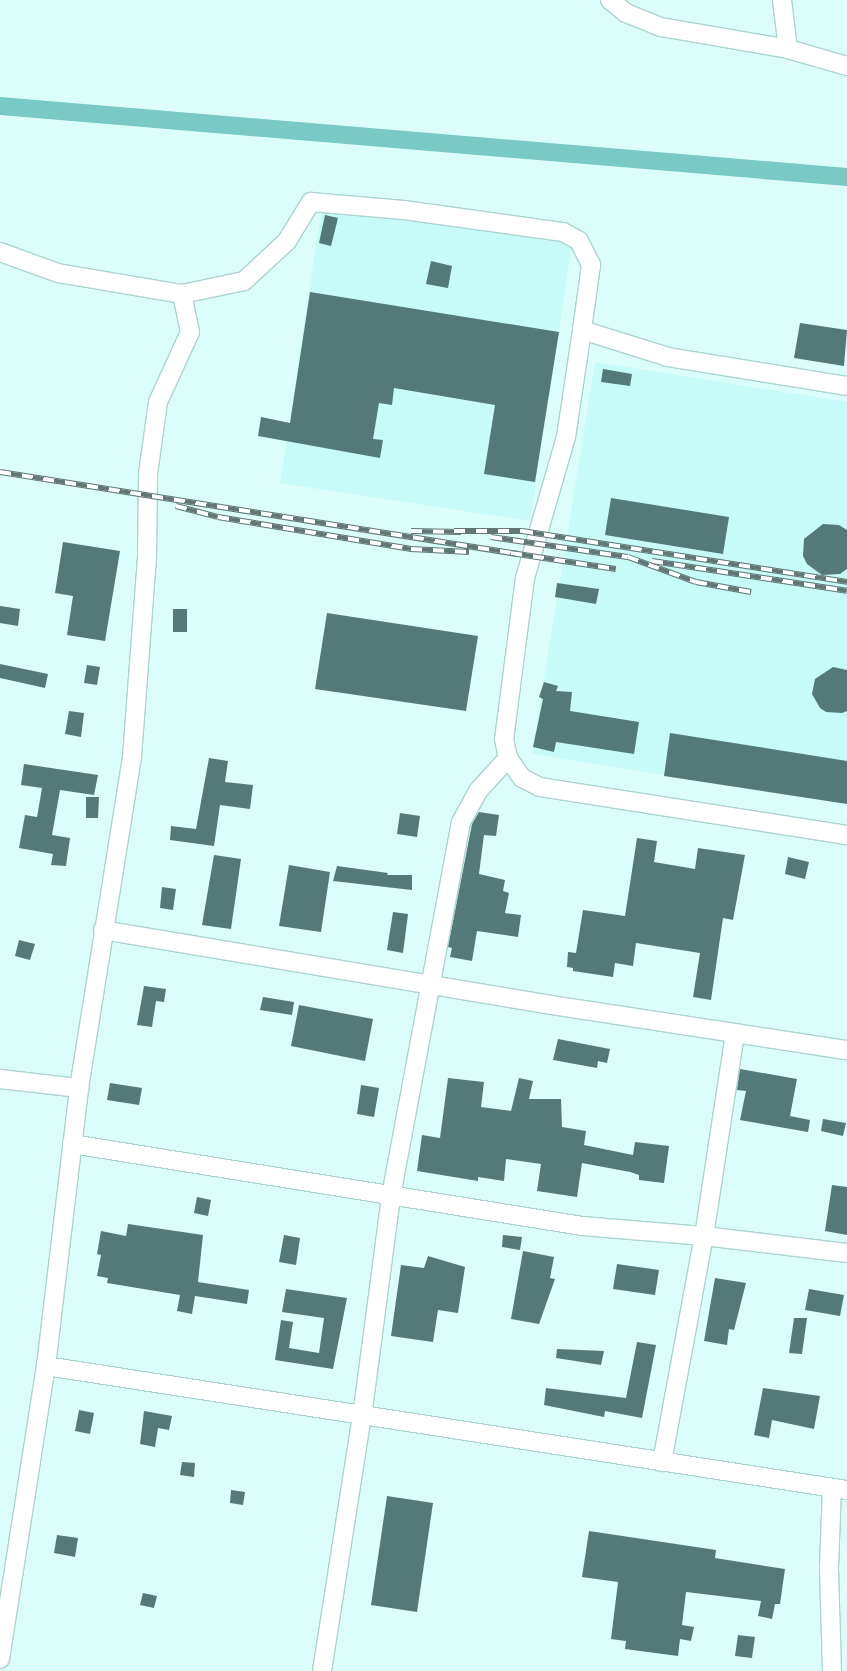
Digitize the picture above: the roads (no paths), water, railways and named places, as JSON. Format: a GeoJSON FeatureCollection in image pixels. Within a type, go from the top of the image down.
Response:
{"type":"FeatureCollection","features":[{"type":"Feature","properties":{"kind":"street"},"geometry":{"type":"LineString","coordinates":[[610,0],[626,13],[660,27],[788,49],[847,66]]}},
{"type":"Feature","properties":{"kind":"street"},"geometry":{"type":"LineString","coordinates":[[782,0],[788,49]]}},
{"type":"Feature","properties":{"kind":"street"},"geometry":{"type":"LineString","coordinates":[[0,252],[58,273],[182,294],[244,281],[287,241],[311,202],[404,210],[563,232],[579,240],[591,265],[566,437],[526,578],[504,738],[508,758],[522,778],[540,787],[847,834]]}},
{"type":"Feature","properties":{"kind":"street"},"geometry":{"type":"LineString","coordinates":[[0,1659],[46,1366],[79,1088],[132,757],[147,556],[148,474],[158,402],[190,332],[182,294]]}},
{"type":"Feature","properties":{"kind":"street"},"geometry":{"type":"LineString","coordinates":[[582,330],[668,357],[847,386]]}},
{"type":"Feature","properties":{"kind":"street"},"geometry":{"type":"LineString","coordinates":[[322,1671],[362,1417],[391,1196],[461,822],[478,791],[508,758]]}},
{"type":"Feature","properties":{"kind":"street"},"geometry":{"type":"LineString","coordinates":[[103,930],[429,985],[847,1050]]}},
{"type":"Feature","properties":{"kind":"street"},"geometry":{"type":"LineString","coordinates":[[662,1462],[704,1236],[735,1033]]}},
{"type":"Feature","properties":{"kind":"street"},"geometry":{"type":"LineString","coordinates":[[0,1080],[79,1088]]}},
{"type":"Feature","properties":{"kind":"street"},"geometry":{"type":"LineString","coordinates":[[72,1144],[582,1226],[704,1236],[847,1253]]}},
{"type":"Feature","properties":{"kind":"street"},"geometry":{"type":"LineString","coordinates":[[46,1366],[362,1417],[840,1489],[829,1568],[832,1671]]}},
{"type":"Feature","properties":{"kind":"waterway"},"geometry":{"type":"LineString","coordinates":[[0,106],[847,177]]}},
{"type":"Feature","properties":{"kind":"railway"},"geometry":{"type":"LineString","coordinates":[[0,472],[518,554]]}},
{"type":"Feature","properties":{"kind":"railway"},"geometry":{"type":"LineString","coordinates":[[176,506],[218,517],[411,549],[469,552]]}},
{"type":"Feature","properties":{"kind":"railway"},"geometry":{"type":"LineString","coordinates":[[411,531],[461,532]]}},
{"type":"Feature","properties":{"kind":"railway"},"geometry":{"type":"LineString","coordinates":[[454,531],[522,531],[847,582]]}},
{"type":"Feature","properties":{"kind":"railway"},"geometry":{"type":"LineString","coordinates":[[491,537],[628,557],[696,582],[751,592]]}},
{"type":"Feature","properties":{"kind":"railway"},"geometry":{"type":"LineString","coordinates":[[511,553],[616,569]]}},
{"type":"Feature","properties":{"kind":"railway"},"geometry":{"type":"LineString","coordinates":[[652,561],[847,591]]}}]}
